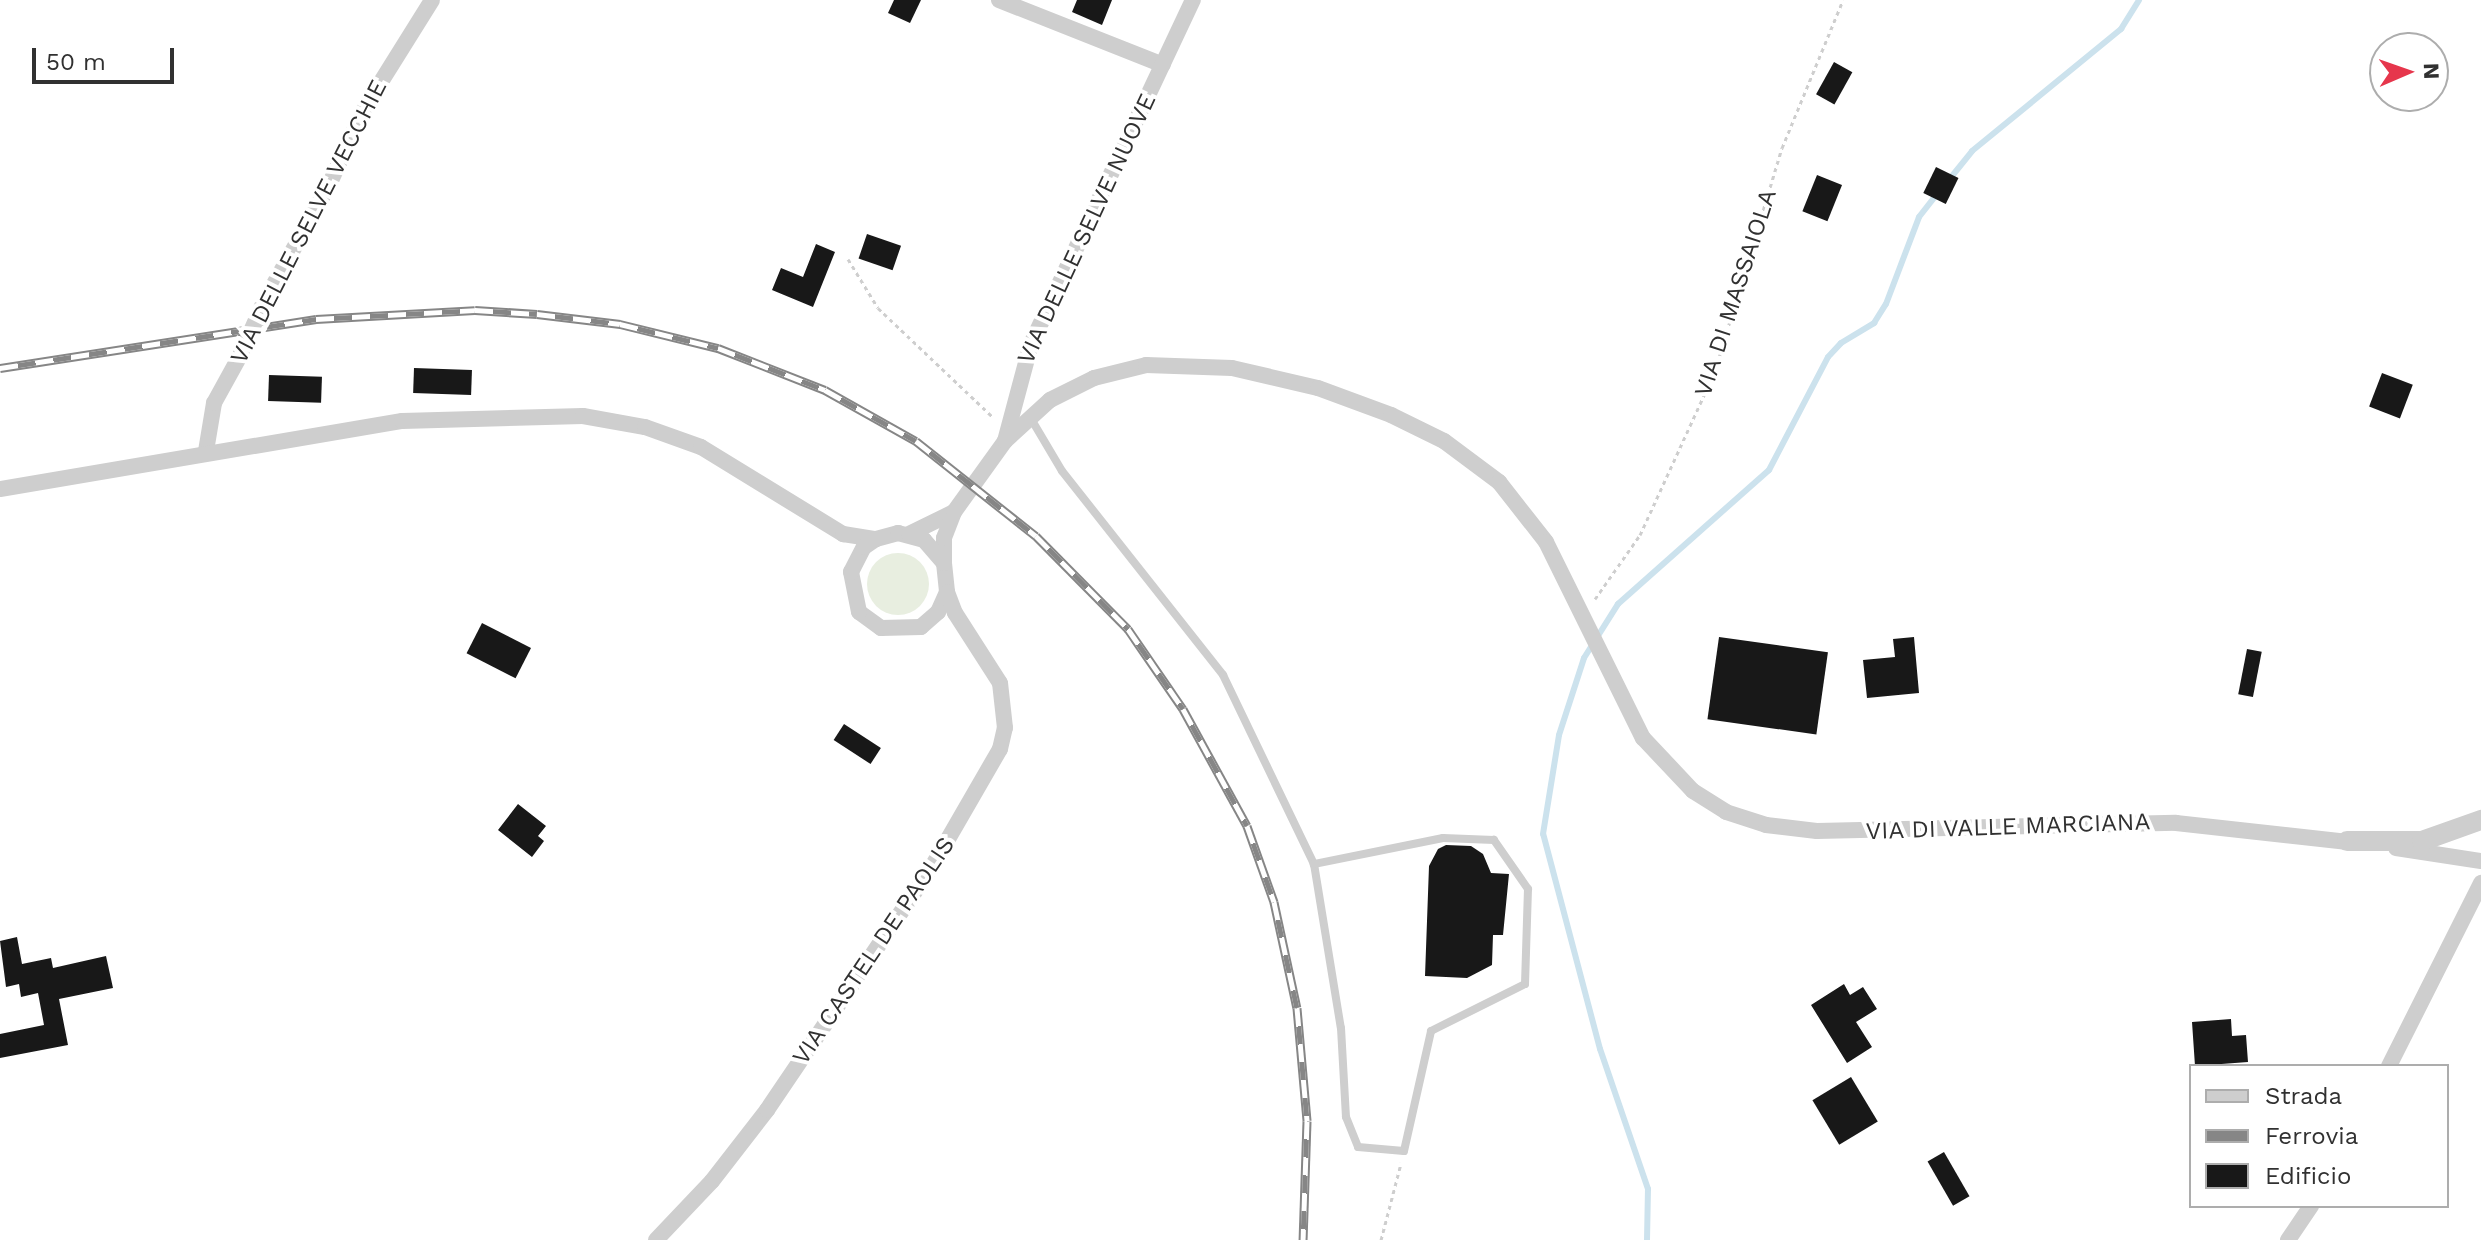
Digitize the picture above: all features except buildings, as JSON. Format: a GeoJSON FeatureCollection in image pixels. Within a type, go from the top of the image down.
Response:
{"type":"FeatureCollection","features":[{"type":"Feature","properties":{"kind":"street","name":"VIA DELLE SELVE VECCHIE"},"geometry":{"type":"LineString","coordinates":[[206,451],[214,403],[241,354],[263,304],[333,177],[358,119],[432,0]]}},
{"type":"Feature","properties":{"kind":"street","name":"VIA DELLE SELVE NUOVE"},"geometry":{"type":"LineString","coordinates":[[999,0],[1163,65]]}},
{"type":"Feature","properties":{"kind":"street","name":"VIA DELLE SELVE NUOVE"},"geometry":{"type":"LineString","coordinates":[[1006,436],[1034,336],[1193,0]]}},
{"type":"Feature","properties":{"kind":"street","name":"VIA DI VALLE MARCIANA"},"geometry":{"type":"LineString","coordinates":[[1006,436],[1083,382],[1162,364],[1232,368],[1350,398],[1434,435],[1499,482],[1539,531],[1629,716],[1670,770],[1718,808],[1766,825],[1847,832],[2186,823],[2347,841],[2481,861]]}},
{"type":"Feature","properties":{"kind":"street"},"geometry":{"type":"LineString","coordinates":[[0,489],[206,451],[414,420],[603,418],[701,447],[843,534],[876,539],[909,534],[954,512]]}},
{"type":"Feature","properties":{"kind":"street"},"geometry":{"type":"LineString","coordinates":[[921,627],[938,612],[947,592],[944,538],[954,512],[1006,436]]}},
{"type":"Feature","properties":{"kind":"street"},"geometry":{"type":"LineString","coordinates":[[819,521],[855,559]]}},
{"type":"Feature","properties":{"kind":"street"},"geometry":{"type":"LineString","coordinates":[[909,534],[924,540],[944,563]]}},
{"type":"Feature","properties":{"kind":"street"},"geometry":{"type":"LineString","coordinates":[[876,539],[855,559],[849,586],[859,612],[881,628],[908,631],[921,627],[954,628],[968,635]]}},
{"type":"Feature","properties":{"kind":"street","name":"VIA CASTEL DE PAOLIS"},"geometry":{"type":"LineString","coordinates":[[656,1240],[712,1181],[767,1110],[933,865],[1000,749],[1005,728],[1000,683],[968,635],[947,592]]}},
{"type":"Feature","properties":{"kind":"street"},"geometry":{"type":"LineString","coordinates":[[2347,841],[2422,841],[2481,820]]}},
{"type":"Feature","properties":{"kind":"street"},"geometry":{"type":"LineString","coordinates":[[2390,1064],[2481,883]]}},
{"type":"Feature","properties":{"kind":"street"},"geometry":{"type":"LineString","coordinates":[[2288,1240],[2310,1208]]}},
{"type":"Feature","properties":{"kind":"lane"},"geometry":{"type":"LineString","coordinates":[[1029,417],[1062,471],[1223,675],[1314,864],[1341,1028],[1346,1117],[1358,1147],[1404,1151],[1431,1031],[1525,984],[1528,889],[1494,840],[1443,838],[1314,864]]}},
{"type":"Feature","properties":{"kind":"path","name":"VIA DI MASSAIOLA"},"geometry":{"type":"LineString","coordinates":[[1583,616],[1640,535],[1715,371],[1782,148],[1843,0]]}},
{"type":"Feature","properties":{"kind":"path"},"geometry":{"type":"LineString","coordinates":[[848,259],[878,308],[1006,436]]}},
{"type":"Feature","properties":{"kind":"path"},"geometry":{"type":"LineString","coordinates":[[1381,1240],[1404,1151]]}},
{"type":"Feature","properties":{"kind":"shaded area"},"geometry":{"type":"Polygon","coordinates":[[[898,553],[920,562],[929,584],[920,606],[898,615],[876,606],[867,584],[876,562],[898,553]]]}},
{"type":"Feature","properties":{"kind":"waterway"},"geometry":{"type":"LineString","coordinates":[[1948,181],[1972,151],[2121,29],[2139,0]]}},
{"type":"Feature","properties":{"kind":"waterway"},"geometry":{"type":"LineString","coordinates":[[1647,1240],[1648,1189],[1600,1049],[1543,834],[1559,735],[1584,658],[1618,604],[1769,470],[1828,357],[1841,343],[1874,323],[1886,304],[1919,217],[1938,193]]}},
{"type":"Feature","properties":{"kind":"railway"},"geometry":{"type":"LineString","coordinates":[[0,368],[316,319],[475,310],[537,314],[620,324],[718,348],[825,390],[916,441],[1036,536],[1128,629],[1183,709],[1247,826],[1274,902],[1297,1008],[1307,1121],[1303,1240]]}}]}
